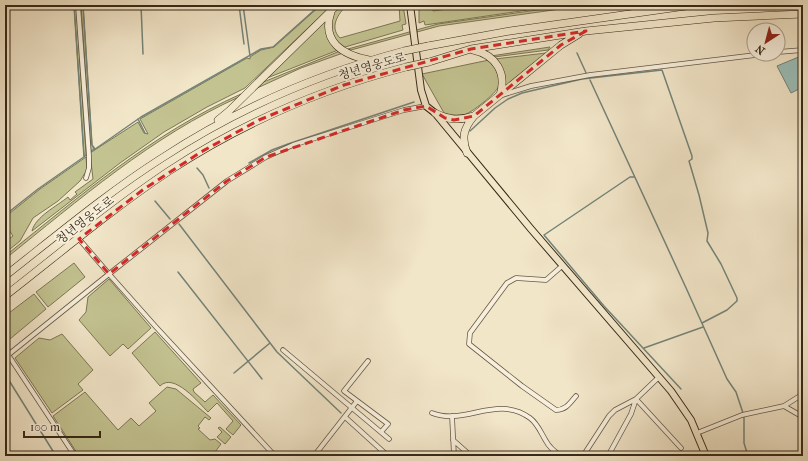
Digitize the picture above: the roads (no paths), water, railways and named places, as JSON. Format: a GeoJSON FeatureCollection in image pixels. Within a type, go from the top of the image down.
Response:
{"type":"FeatureCollection","features":[{"type":"Feature","properties":{"kind":"highway","name":"청년영웅도로"},"geometry":{"type":"LineString","coordinates":[[5,276],[129,180],[194,138],[281,92],[371,60],[404,51],[510,31],[692,5]]}},
{"type":"Feature","properties":{"kind":"highway"},"geometry":{"type":"LineString","coordinates":[[335,8],[328,24],[332,40],[349,54],[371,60]]}},
{"type":"Feature","properties":{"kind":"highway"},"geometry":{"type":"LineString","coordinates":[[194,138],[229,111],[335,8]]}},
{"type":"Feature","properties":{"kind":"highway","name":"청년영웅도로"},"geometry":{"type":"LineString","coordinates":[[5,296],[170,171],[259,120],[344,85],[471,49],[586,31],[714,18],[803,14]]}},
{"type":"Feature","properties":{"kind":"highway"},"geometry":{"type":"LineString","coordinates":[[467,153],[463,135],[466,125],[474,116],[560,45],[586,31]]}},
{"type":"Feature","properties":{"kind":"highway"},"geometry":{"type":"LineString","coordinates":[[471,49],[481,52],[496,63],[501,71],[503,80],[500,96]]}},
{"type":"Feature","properties":{"kind":"highway"},"geometry":{"type":"LineString","coordinates":[[435,113],[454,120],[474,116]]}},
{"type":"Feature","properties":{"kind":"main road"},"geometry":{"type":"LineString","coordinates":[[410,5],[419,80],[426,106],[435,113],[562,266],[659,377],[684,408],[697,433],[706,456]]}},
{"type":"Feature","properties":{"kind":"street"},"geometry":{"type":"LineString","coordinates":[[78,5],[89,156],[89,168],[86,178]]}},
{"type":"Feature","properties":{"kind":"street"},"geometry":{"type":"LineString","coordinates":[[786,51],[803,50]]}},
{"type":"Feature","properties":{"kind":"street"},"geometry":{"type":"LineString","coordinates":[[500,96],[531,86],[590,75],[746,56]]}},
{"type":"Feature","properties":{"kind":"street"},"geometry":{"type":"LineString","coordinates":[[8,355],[227,181],[266,157],[293,145],[404,110],[426,106]]}},
{"type":"Feature","properties":{"kind":"street"},"geometry":{"type":"LineString","coordinates":[[79,239],[275,456]]}},
{"type":"Feature","properties":{"kind":"street"},"geometry":{"type":"LineString","coordinates":[[562,266],[546,280],[516,278],[507,283],[492,301],[489,308],[470,333],[469,344],[522,386],[556,410],[562,410],[567,407],[576,396]]}},
{"type":"Feature","properties":{"kind":"street"},"geometry":{"type":"LineString","coordinates":[[5,350],[75,456]]}},
{"type":"Feature","properties":{"kind":"street"},"geometry":{"type":"LineString","coordinates":[[283,350],[389,439]]}},
{"type":"Feature","properties":{"kind":"street"},"geometry":{"type":"LineString","coordinates":[[368,361],[344,391],[367,409],[372,410],[388,424],[381,432]]}},
{"type":"Feature","properties":{"kind":"street"},"geometry":{"type":"LineString","coordinates":[[583,456],[614,410],[636,399],[659,377]]}},
{"type":"Feature","properties":{"kind":"street"},"geometry":{"type":"LineString","coordinates":[[697,433],[742,415],[784,406],[803,394]]}},
{"type":"Feature","properties":{"kind":"street"},"geometry":{"type":"LineString","coordinates":[[636,399],[681,448]]}},
{"type":"Feature","properties":{"kind":"street"},"geometry":{"type":"LineString","coordinates":[[608,456],[631,414],[636,399]]}},
{"type":"Feature","properties":{"kind":"street"},"geometry":{"type":"LineString","coordinates":[[314,456],[357,401]]}},
{"type":"Feature","properties":{"kind":"street"},"geometry":{"type":"LineString","coordinates":[[784,406],[803,417]]}},
{"type":"Feature","properties":{"kind":"street"},"geometry":{"type":"LineString","coordinates":[[432,413],[441,417],[492,408],[519,412],[531,418],[546,442],[561,456]]}},
{"type":"Feature","properties":{"kind":"street"},"geometry":{"type":"LineString","coordinates":[[452,416],[454,456]]}},
{"type":"Feature","properties":{"kind":"street"},"geometry":{"type":"LineString","coordinates":[[345,417],[388,456]]}},
{"type":"Feature","properties":{"kind":"street"},"geometry":{"type":"LineString","coordinates":[[453,440],[471,456]]}},
{"type":"Feature","properties":{"kind":"water"},"geometry":{"type":"Polygon","coordinates":[[[801,56],[803,58],[803,87],[791,93],[777,66],[801,56]]]}},
{"type":"Feature","properties":{"kind":"waterway"},"geometry":{"type":"LineString","coordinates":[[74,5],[84,157]]}},
{"type":"Feature","properties":{"kind":"waterway"},"geometry":{"type":"LineString","coordinates":[[83,5],[92,145],[95,149]]}},
{"type":"Feature","properties":{"kind":"waterway"},"geometry":{"type":"LineString","coordinates":[[141,5],[143,54]]}},
{"type":"Feature","properties":{"kind":"waterway"},"geometry":{"type":"LineString","coordinates":[[239,5],[244,44]]}},
{"type":"Feature","properties":{"kind":"waterway"},"geometry":{"type":"LineString","coordinates":[[243,5],[250,56]]}},
{"type":"Feature","properties":{"kind":"waterway"},"geometry":{"type":"LineString","coordinates":[[5,215],[38,189],[141,117],[261,49],[273,47],[320,5]]}},
{"type":"Feature","properties":{"kind":"waterway"},"geometry":{"type":"LineString","coordinates":[[577,53],[587,75]]}},
{"type":"Feature","properties":{"kind":"waterway"},"geometry":{"type":"LineString","coordinates":[[470,131],[495,108],[508,99],[522,93],[582,79],[662,70],[692,156],[692,159],[689,161],[708,233],[707,241],[721,264],[737,298],[737,301],[727,310],[702,323]]}},
{"type":"Feature","properties":{"kind":"waterway"},"geometry":{"type":"LineString","coordinates":[[590,80],[727,379],[736,392],[744,416],[744,443],[748,456]]}},
{"type":"Feature","properties":{"kind":"waterway"},"geometry":{"type":"LineString","coordinates":[[249,163],[272,150],[288,144],[414,102]]}},
{"type":"Feature","properties":{"kind":"waterway"},"geometry":{"type":"LineString","coordinates":[[138,119],[145,133]]}},
{"type":"Feature","properties":{"kind":"waterway"},"geometry":{"type":"LineString","coordinates":[[197,168],[203,175],[209,188]]}},
{"type":"Feature","properties":{"kind":"waterway"},"geometry":{"type":"LineString","coordinates":[[634,177],[630,177],[544,235],[604,306],[681,389]]}},
{"type":"Feature","properties":{"kind":"waterway"},"geometry":{"type":"LineString","coordinates":[[155,201],[170,219]]}},
{"type":"Feature","properties":{"kind":"waterway"},"geometry":{"type":"LineString","coordinates":[[179,224],[277,352],[341,413]]}},
{"type":"Feature","properties":{"kind":"waterway"},"geometry":{"type":"LineString","coordinates":[[178,272],[262,379]]}},
{"type":"Feature","properties":{"kind":"waterway"},"geometry":{"type":"LineString","coordinates":[[644,348],[703,327]]}},
{"type":"Feature","properties":{"kind":"waterway"},"geometry":{"type":"LineString","coordinates":[[234,373],[270,343]]}},
{"type":"Feature","properties":{"kind":"waterway"},"geometry":{"type":"LineString","coordinates":[[5,374],[56,456]]}}]}
